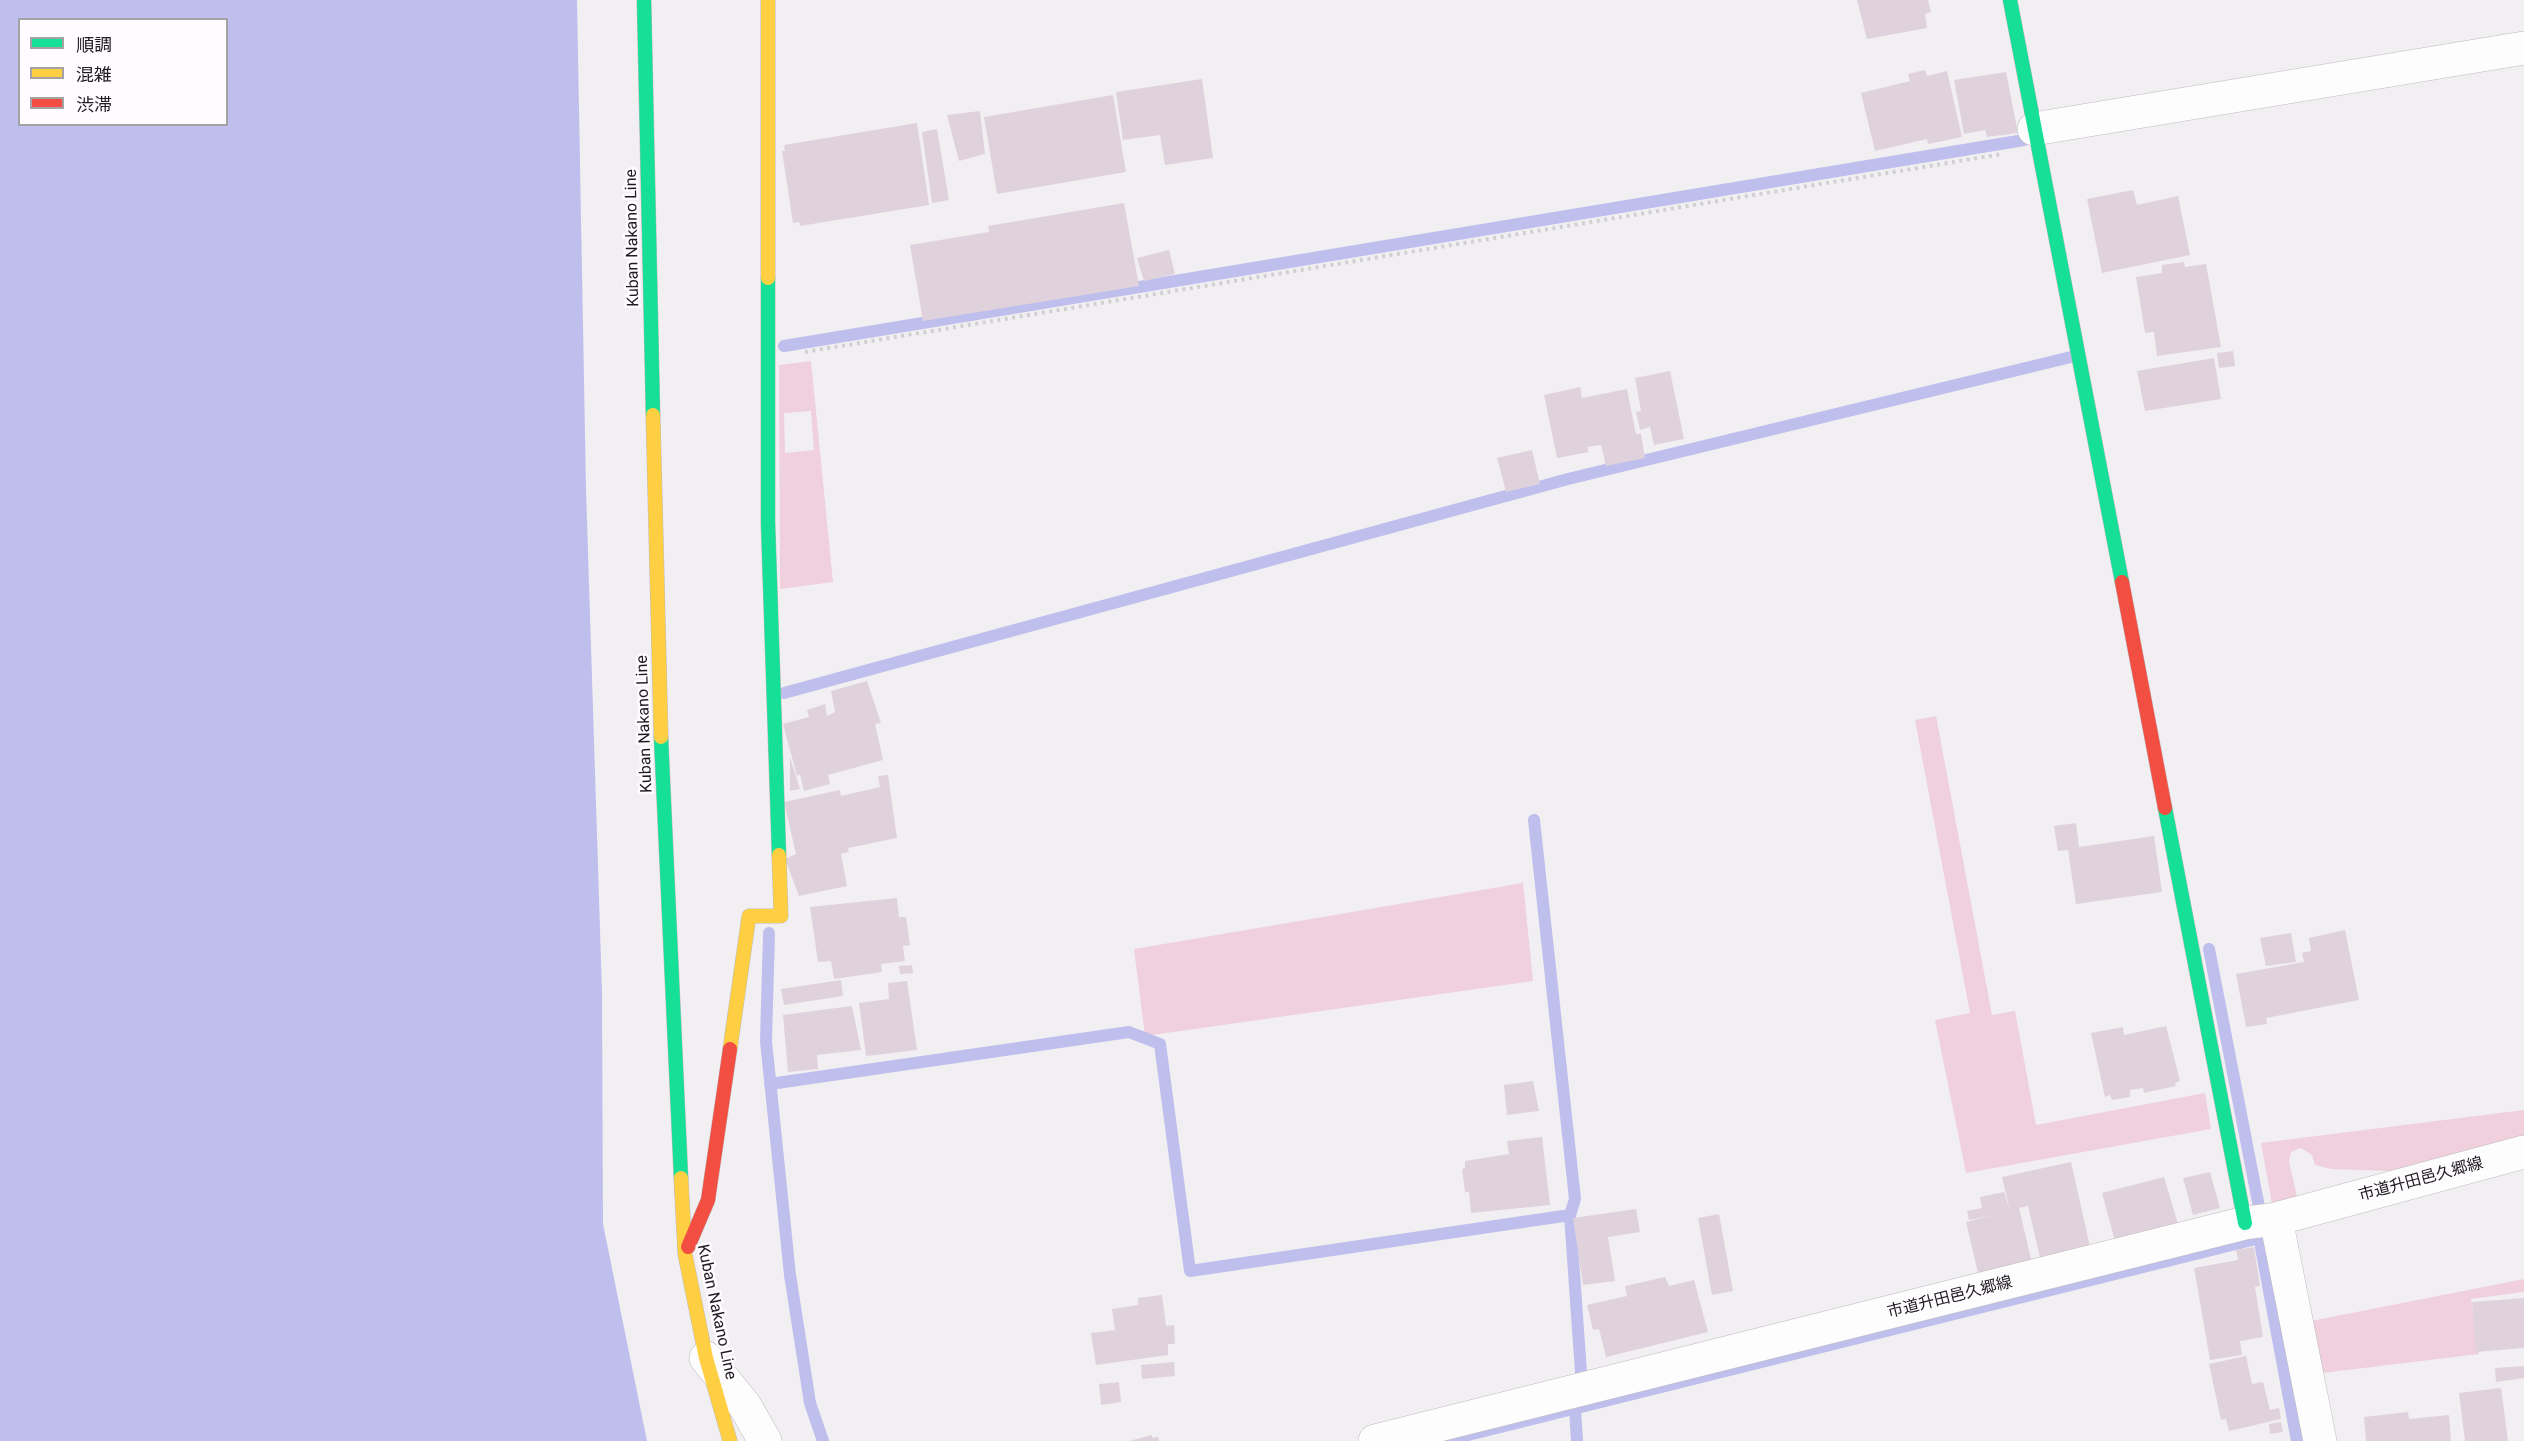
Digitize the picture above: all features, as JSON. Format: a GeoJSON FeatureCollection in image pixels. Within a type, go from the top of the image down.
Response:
{"type":"FeatureCollection","features":[{"type":"Feature","properties":{"kind":"street","name":"Kuban Nakano Line"},"geometry":{"type":"LineString","coordinates":[[644,0],[660,724],[685,1254],[706,1358],[730,1441]]}},
{"type":"Feature","properties":{"kind":"street"},"geometry":{"type":"LineString","coordinates":[[685,1254],[708,1200],[749,916],[781,916],[768,523],[768,0]]}},
{"type":"Feature","properties":{"kind":"street"},"geometry":{"type":"LineString","coordinates":[[2010,0],[2044,132],[2261,1221],[2320,1441]]}},
{"type":"Feature","properties":{"kind":"street"},"geometry":{"type":"LineString","coordinates":[[2044,132],[2524,48]]}},
{"type":"Feature","properties":{"kind":"street","name":"市道升田邑久郷線"},"geometry":{"type":"LineString","coordinates":[[1375,1441],[2261,1221],[2524,1152]]}},
{"type":"Feature","properties":{"kind":"street"},"geometry":{"type":"LineString","coordinates":[[706,1358],[746,1406],[765,1441]]}},
{"type":"Feature","properties":{"kind":"path"},"geometry":{"type":"LineString","coordinates":[[769,357],[2044,132]]}},
{"type":"Feature","properties":{"kind":"shaded area"},"geometry":{"type":"Polygon","coordinates":[[[811,361],[833,582],[780,589],[779,365],[811,361]],[[811,411],[784,413],[785,453],[814,450],[811,411]]]}},
{"type":"Feature","properties":{"kind":"shaded area"},"geometry":{"type":"Polygon","coordinates":[[[1936,716],[1992,1015],[2015,1011],[2036,1125],[2205,1093],[2211,1129],[1966,1173],[1935,1020],[1970,1013],[1915,720],[1936,716]]]}},
{"type":"Feature","properties":{"kind":"shaded area"},"geometry":{"type":"Polygon","coordinates":[[[1523,883],[1533,981],[1145,1036],[1134,949],[1523,883]]]}},
{"type":"Feature","properties":{"kind":"shaded area"},"geometry":{"type":"Polygon","coordinates":[[[2524,1110],[2524,1141],[2419,1172],[2331,1169],[2315,1165],[2312,1155],[2301,1148],[2291,1152],[2289,1161],[2298,1201],[2272,1204],[2261,1143],[2524,1110]]]}},
{"type":"Feature","properties":{"kind":"shaded area"},"geometry":{"type":"Polygon","coordinates":[[[2524,1279],[2524,1292],[2471,1299],[2479,1354],[2314,1374],[2306,1322],[2524,1279]]]}},
{"type":"Feature","properties":{"kind":"water"},"geometry":{"type":"Polygon","coordinates":[[[0,0],[577,0],[586,489],[602,992],[603,1224],[647,1441],[0,1441],[0,0]]]}},
{"type":"Feature","properties":{"kind":"building"},"geometry":{"type":"Polygon","coordinates":[[[1857,0],[1928,0],[1931,12],[1925,14],[1927,28],[1867,39],[1857,0]]]}},
{"type":"Feature","properties":{"kind":"building"},"geometry":{"type":"Polygon","coordinates":[[[1925,70],[1927,76],[1947,71],[1962,137],[1928,144],[1927,139],[1875,151],[1861,93],[1910,81],[1908,74],[1925,70]]]}},
{"type":"Feature","properties":{"kind":"building"},"geometry":{"type":"Polygon","coordinates":[[[2006,72],[2018,133],[1987,137],[1985,130],[1964,134],[1954,80],[2006,72]]]}},
{"type":"Feature","properties":{"kind":"building"},"geometry":{"type":"Polygon","coordinates":[[[1202,79],[1213,158],[1165,165],[1160,135],[1123,140],[1116,92],[1202,79]]]}},
{"type":"Feature","properties":{"kind":"building"},"geometry":{"type":"Polygon","coordinates":[[[1113,95],[1126,172],[997,194],[984,117],[1113,95]]]}},
{"type":"Feature","properties":{"kind":"building"},"geometry":{"type":"Polygon","coordinates":[[[980,111],[985,154],[959,161],[947,115],[980,111]]]}},
{"type":"Feature","properties":{"kind":"building"},"geometry":{"type":"Polygon","coordinates":[[[917,123],[929,205],[800,226],[799,222],[793,223],[782,151],[785,151],[784,145],[917,123]]]}},
{"type":"Feature","properties":{"kind":"building"},"geometry":{"type":"Polygon","coordinates":[[[937,129],[949,200],[932,203],[922,132],[937,129]]]}},
{"type":"Feature","properties":{"kind":"building"},"geometry":{"type":"Polygon","coordinates":[[[2133,190],[2137,205],[2178,196],[2190,255],[2102,273],[2087,199],[2133,190]]]}},
{"type":"Feature","properties":{"kind":"building"},"geometry":{"type":"Polygon","coordinates":[[[1124,203],[1139,286],[923,321],[910,245],[989,232],[988,226],[1124,203]]]}},
{"type":"Feature","properties":{"kind":"building"},"geometry":{"type":"Polygon","coordinates":[[[1169,250],[1175,274],[1144,281],[1137,258],[1169,250]]]}},
{"type":"Feature","properties":{"kind":"building"},"geometry":{"type":"Polygon","coordinates":[[[2184,262],[2185,267],[2206,264],[2221,347],[2157,356],[2154,332],[2145,333],[2136,277],[2162,273],[2162,265],[2184,262]]]}},
{"type":"Feature","properties":{"kind":"building"},"geometry":{"type":"Polygon","coordinates":[[[2233,351],[2235,366],[2219,368],[2217,353],[2233,351]]]}},
{"type":"Feature","properties":{"kind":"building"},"geometry":{"type":"Polygon","coordinates":[[[2214,358],[2221,399],[2145,411],[2137,371],[2214,358]]]}},
{"type":"Feature","properties":{"kind":"building"},"geometry":{"type":"Polygon","coordinates":[[[1670,371],[1684,439],[1654,445],[1650,427],[1640,430],[1636,412],[1641,411],[1635,378],[1670,371]]]}},
{"type":"Feature","properties":{"kind":"building"},"geometry":{"type":"Polygon","coordinates":[[[1580,387],[1582,398],[1627,389],[1636,434],[1641,434],[1645,458],[1606,466],[1601,445],[1587,447],[1589,452],[1557,458],[1544,395],[1580,387]]]}},
{"type":"Feature","properties":{"kind":"building"},"geometry":{"type":"Polygon","coordinates":[[[1532,450],[1540,484],[1506,492],[1497,458],[1532,450]]]}},
{"type":"Feature","properties":{"kind":"building"},"geometry":{"type":"Polygon","coordinates":[[[867,681],[881,723],[875,724],[883,760],[828,775],[830,784],[804,791],[800,774],[797,776],[783,724],[809,717],[807,710],[825,704],[827,716],[835,712],[831,691],[867,681]]]}},
{"type":"Feature","properties":{"kind":"building"},"geometry":{"type":"Polygon","coordinates":[[[790,757],[800,789],[790,791],[790,757]]]}},
{"type":"Feature","properties":{"kind":"building"},"geometry":{"type":"Polygon","coordinates":[[[888,775],[897,838],[848,848],[849,852],[841,854],[847,886],[799,896],[785,859],[796,854],[784,802],[840,790],[841,796],[880,787],[878,776],[888,775]]]}},
{"type":"Feature","properties":{"kind":"building"},"geometry":{"type":"Polygon","coordinates":[[[2076,823],[2079,847],[2154,836],[2162,892],[2076,904],[2068,850],[2058,851],[2054,826],[2076,823]]]}},
{"type":"Feature","properties":{"kind":"building"},"geometry":{"type":"Polygon","coordinates":[[[897,898],[899,917],[906,917],[910,945],[903,946],[905,961],[881,964],[882,972],[834,979],[831,961],[818,962],[810,907],[897,898]]]}},
{"type":"Feature","properties":{"kind":"building"},"geometry":{"type":"Polygon","coordinates":[[[2345,930],[2359,1000],[2266,1018],[2267,1024],[2246,1027],[2236,974],[2304,962],[2302,953],[2311,951],[2309,938],[2345,930]]]}},
{"type":"Feature","properties":{"kind":"building"},"geometry":{"type":"Polygon","coordinates":[[[2291,933],[2296,962],[2266,966],[2260,938],[2291,933]]]}},
{"type":"Feature","properties":{"kind":"building"},"geometry":{"type":"Polygon","coordinates":[[[912,965],[913,973],[900,974],[899,966],[912,965]]]}},
{"type":"Feature","properties":{"kind":"building"},"geometry":{"type":"Polygon","coordinates":[[[841,980],[843,996],[784,1005],[781,989],[841,980]]]}},
{"type":"Feature","properties":{"kind":"building"},"geometry":{"type":"Polygon","coordinates":[[[907,981],[917,1050],[866,1056],[859,1003],[889,999],[888,983],[907,981]]]}},
{"type":"Feature","properties":{"kind":"building"},"geometry":{"type":"Polygon","coordinates":[[[852,1006],[861,1050],[817,1055],[818,1069],[788,1072],[783,1015],[852,1006]]]}},
{"type":"Feature","properties":{"kind":"building"},"geometry":{"type":"Polygon","coordinates":[[[2166,1026],[2180,1081],[2175,1083],[2176,1086],[2144,1093],[2143,1088],[2130,1090],[2130,1097],[2112,1100],[2110,1095],[2105,1097],[2091,1033],[2123,1027],[2124,1035],[2166,1026]]]}},
{"type":"Feature","properties":{"kind":"building"},"geometry":{"type":"Polygon","coordinates":[[[1533,1081],[1539,1111],[1507,1115],[1504,1085],[1533,1081]]]}},
{"type":"Feature","properties":{"kind":"building"},"geometry":{"type":"Polygon","coordinates":[[[1542,1137],[1550,1205],[1471,1213],[1469,1192],[1465,1192],[1462,1169],[1465,1168],[1465,1161],[1509,1154],[1507,1141],[1542,1137]]]}},
{"type":"Feature","properties":{"kind":"building"},"geometry":{"type":"Polygon","coordinates":[[[2071,1162],[2091,1251],[2041,1262],[2028,1206],[2019,1208],[2032,1263],[1979,1277],[1966,1222],[1990,1216],[1969,1220],[1967,1211],[1982,1208],[1980,1197],[2004,1192],[2010,1211],[2002,1177],[2071,1162]]]}},
{"type":"Feature","properties":{"kind":"building"},"geometry":{"type":"Polygon","coordinates":[[[2210,1172],[2220,1208],[2193,1215],[2183,1178],[2210,1172]]]}},
{"type":"Feature","properties":{"kind":"building"},"geometry":{"type":"Polygon","coordinates":[[[2164,1177],[2178,1224],[2115,1241],[2102,1193],[2164,1177]]]}},
{"type":"Feature","properties":{"kind":"building"},"geometry":{"type":"Polygon","coordinates":[[[1636,1209],[1640,1232],[1608,1237],[1615,1281],[1583,1285],[1573,1218],[1636,1209]]]}},
{"type":"Feature","properties":{"kind":"building"},"geometry":{"type":"Polygon","coordinates":[[[1719,1214],[1733,1291],[1712,1295],[1698,1218],[1719,1214]]]}},
{"type":"Feature","properties":{"kind":"building"},"geometry":{"type":"Polygon","coordinates":[[[2254,1247],[2260,1286],[2255,1287],[2263,1337],[2240,1341],[2242,1355],[2210,1360],[2194,1268],[2238,1260],[2236,1250],[2254,1247]]]}},
{"type":"Feature","properties":{"kind":"building"},"geometry":{"type":"Polygon","coordinates":[[[1665,1277],[1669,1286],[1694,1280],[1708,1332],[1606,1357],[1599,1329],[1593,1330],[1587,1305],[1627,1296],[1625,1286],[1665,1277]]]}},
{"type":"Feature","properties":{"kind":"building"},"geometry":{"type":"Polygon","coordinates":[[[1162,1295],[1166,1326],[1174,1325],[1175,1344],[1168,1344],[1168,1355],[1096,1365],[1091,1333],[1115,1330],[1112,1309],[1138,1305],[1138,1298],[1162,1295]]]}},
{"type":"Feature","properties":{"kind":"building"},"geometry":{"type":"Polygon","coordinates":[[[2524,1298],[2524,1348],[2476,1352],[2472,1302],[2524,1298]]]}},
{"type":"Feature","properties":{"kind":"building"},"geometry":{"type":"Polygon","coordinates":[[[2246,1356],[2252,1384],[2263,1382],[2270,1410],[2279,1408],[2281,1419],[2229,1431],[2226,1419],[2221,1420],[2209,1364],[2246,1356]]]}},
{"type":"Feature","properties":{"kind":"building"},"geometry":{"type":"Polygon","coordinates":[[[1174,1362],[1175,1376],[1142,1379],[1141,1365],[1174,1362]]]}},
{"type":"Feature","properties":{"kind":"building"},"geometry":{"type":"Polygon","coordinates":[[[2524,1366],[2524,1378],[2496,1382],[2495,1368],[2524,1366]]]}},
{"type":"Feature","properties":{"kind":"building"},"geometry":{"type":"Polygon","coordinates":[[[1119,1382],[1121,1402],[1101,1405],[1099,1384],[1119,1382]]]}},
{"type":"Feature","properties":{"kind":"building"},"geometry":{"type":"Polygon","coordinates":[[[2501,1388],[2508,1441],[2465,1441],[2459,1393],[2501,1388]]]}},
{"type":"Feature","properties":{"kind":"building"},"geometry":{"type":"Polygon","coordinates":[[[2408,1412],[2409,1419],[2449,1415],[2451,1441],[2366,1441],[2364,1417],[2408,1412]]]}},
{"type":"Feature","properties":{"kind":"building"},"geometry":{"type":"Polygon","coordinates":[[[2281,1422],[2283,1432],[2270,1434],[2269,1424],[2281,1422]]]}},
{"type":"Feature","properties":{"kind":"building"},"geometry":{"type":"Polygon","coordinates":[[[1152,1435],[1152,1438],[1158,1437],[1159,1441],[1129,1441],[1152,1435]]]}},
{"type":"Feature","properties":{"kind":"waterway"},"geometry":{"type":"LineString","coordinates":[[784,346],[2024,140]]}},
{"type":"Feature","properties":{"kind":"waterway"},"geometry":{"type":"LineString","coordinates":[[784,693],[1568,479],[2071,357]]}},
{"type":"Feature","properties":{"kind":"waterway"},"geometry":{"type":"LineString","coordinates":[[1534,820],[1575,1199],[1570,1215],[1582,1387]]}},
{"type":"Feature","properties":{"kind":"waterway"},"geometry":{"type":"LineString","coordinates":[[769,933],[766,1041],[790,1275],[810,1403],[823,1441]]}},
{"type":"Feature","properties":{"kind":"waterway"},"geometry":{"type":"LineString","coordinates":[[2209,949],[2259,1207],[2261,1248],[2297,1441]]}},
{"type":"Feature","properties":{"kind":"waterway"},"geometry":{"type":"LineString","coordinates":[[770,1084],[1129,1032],[1160,1044],[1190,1271],[1570,1215]]}},
{"type":"Feature","properties":{"kind":"waterway"},"geometry":{"type":"LineString","coordinates":[[1444,1441],[2260,1238]]}},
{"type":"Feature","properties":{"kind":"waterway"},"geometry":{"type":"LineString","coordinates":[[1575,1408],[1577,1441]]}},
{"type":"Feature","properties":{"kind":"traffic: fast"},"geometry":{"type":"LineString","coordinates":[[644,0],[653,415]]}},
{"type":"Feature","properties":{"kind":"traffic: fast"},"geometry":{"type":"LineString","coordinates":[[2010,0],[2122,582]]}},
{"type":"Feature","properties":{"kind":"traffic: fast"},"geometry":{"type":"LineString","coordinates":[[768,278],[768,523],[779,855]]}},
{"type":"Feature","properties":{"kind":"traffic: fast"},"geometry":{"type":"LineString","coordinates":[[661,737],[681,1178]]}},
{"type":"Feature","properties":{"kind":"traffic: fast"},"geometry":{"type":"LineString","coordinates":[[2165,808],[2245,1223]]}},
{"type":"Feature","properties":{"kind":"traffic: slow"},"geometry":{"type":"LineString","coordinates":[[768,0],[768,278]]}},
{"type":"Feature","properties":{"kind":"traffic: slow"},"geometry":{"type":"LineString","coordinates":[[653,415],[661,737]]}},
{"type":"Feature","properties":{"kind":"traffic: slow"},"geometry":{"type":"LineString","coordinates":[[730,1049],[749,916],[781,916],[779,855]]}},
{"type":"Feature","properties":{"kind":"traffic: slow"},"geometry":{"type":"LineString","coordinates":[[681,1178],[685,1254],[706,1358],[730,1441]]}},
{"type":"Feature","properties":{"kind":"traffic: jam"},"geometry":{"type":"LineString","coordinates":[[2122,582],[2165,808]]}},
{"type":"Feature","properties":{"kind":"traffic: jam"},"geometry":{"type":"LineString","coordinates":[[688,1247],[708,1200],[730,1049]]}}]}
